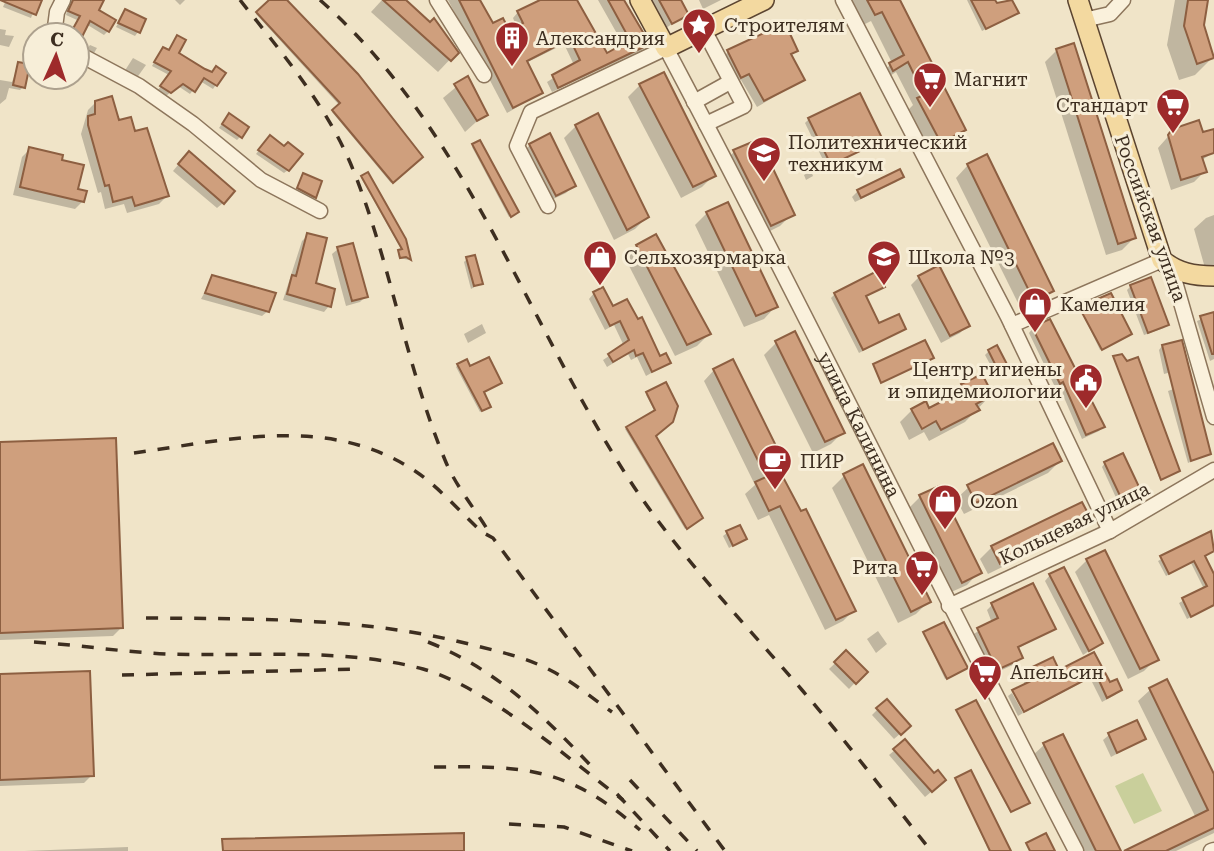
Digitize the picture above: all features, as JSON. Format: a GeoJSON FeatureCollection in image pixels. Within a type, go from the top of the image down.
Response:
{"type":"FeatureCollection","features":[{"type":"Feature","properties":{"kind":"main road","name":"улица Калинина"},"geometry":{"type":"LineString","coordinates":[[640,0],[666,48]]}},
{"type":"Feature","properties":{"kind":"main road"},"geometry":{"type":"LineString","coordinates":[[666,48],[764,0]]}},
{"type":"Feature","properties":{"kind":"main road","name":"Российская улица"},"geometry":{"type":"LineString","coordinates":[[1078,0],[1166,264]]}},
{"type":"Feature","properties":{"kind":"main road"},"geometry":{"type":"LineString","coordinates":[[1166,264],[1196,276],[1214,276]]}},
{"type":"Feature","properties":{"kind":"street"},"geometry":{"type":"LineString","coordinates":[[56,21],[62,0]]}},
{"type":"Feature","properties":{"kind":"street"},"geometry":{"type":"LineString","coordinates":[[438,0],[484,75]]}},
{"type":"Feature","properties":{"kind":"street"},"geometry":{"type":"LineString","coordinates":[[844,0],[1012,325],[1110,531]]}},
{"type":"Feature","properties":{"kind":"street"},"geometry":{"type":"LineString","coordinates":[[1084,20],[1110,14],[1123,0]]}},
{"type":"Feature","properties":{"kind":"street"},"geometry":{"type":"LineString","coordinates":[[703,28],[744,106],[706,124]]}},
{"type":"Feature","properties":{"kind":"street"},"geometry":{"type":"LineString","coordinates":[[548,205],[517,146],[531,112],[666,48]]}},
{"type":"Feature","properties":{"kind":"street","name":"улица Калинина"},"geometry":{"type":"LineString","coordinates":[[666,48],[1076,851]]}},
{"type":"Feature","properties":{"kind":"street"},"geometry":{"type":"LineString","coordinates":[[91,60],[139,86],[193,124],[261,180],[320,211]]}},
{"type":"Feature","properties":{"kind":"street"},"geometry":{"type":"LineString","coordinates":[[694,102],[730,82]]}},
{"type":"Feature","properties":{"kind":"street"},"geometry":{"type":"LineString","coordinates":[[1012,325],[1166,264]]}},
{"type":"Feature","properties":{"kind":"street","name":"Российская улица"},"geometry":{"type":"LineString","coordinates":[[1166,264],[1214,417]]}},
{"type":"Feature","properties":{"kind":"street","name":"Кольцевая улица"},"geometry":{"type":"LineString","coordinates":[[949,606],[1110,531],[1214,470]]}},
{"type":"Feature","properties":{"kind":"green space"},"geometry":{"type":"Polygon","coordinates":[[[1143,773],[1162,811],[1134,824],[1115,786],[1143,773]]]}},
{"type":"Feature","properties":{"kind":"building"},"geometry":{"type":"Polygon","coordinates":[[[0,0],[42,0],[36,15],[0,0]]]}},
{"type":"Feature","properties":{"kind":"building"},"geometry":{"type":"Polygon","coordinates":[[[73,0],[104,0],[99,10],[116,20],[109,32],[91,21],[77,21],[80,16],[68,11],[73,0]]]}},
{"type":"Feature","properties":{"kind":"building"},"geometry":{"type":"Polygon","coordinates":[[[269,0],[287,0],[358,74],[423,157],[393,183],[332,110],[340,103],[256,12],[269,0]]]}},
{"type":"Feature","properties":{"kind":"building"},"geometry":{"type":"Polygon","coordinates":[[[383,0],[406,0],[430,22],[434,18],[459,53],[451,61],[383,0]]]}},
{"type":"Feature","properties":{"kind":"building"},"geometry":{"type":"Polygon","coordinates":[[[459,0],[480,0],[493,23],[503,18],[509,30],[523,23],[517,11],[540,0],[577,0],[607,53],[630,40],[608,0],[624,0],[650,44],[558,88],[552,75],[580,60],[570,39],[527,61],[543,93],[513,108],[459,0]]]}},
{"type":"Feature","properties":{"kind":"building"},"geometry":{"type":"Polygon","coordinates":[[[659,0],[681,0],[689,15],[672,24],[659,0]]]}},
{"type":"Feature","properties":{"kind":"building"},"geometry":{"type":"Polygon","coordinates":[[[867,0],[900,0],[966,130],[941,143],[917,98],[924,95],[908,62],[893,71],[889,63],[904,55],[882,12],[875,15],[867,0]]]}},
{"type":"Feature","properties":{"kind":"building"},"geometry":{"type":"Polygon","coordinates":[[[971,0],[995,0],[997,3],[1012,0],[1019,13],[986,29],[971,0]]]}},
{"type":"Feature","properties":{"kind":"building"},"geometry":{"type":"Polygon","coordinates":[[[1188,0],[1208,0],[1204,25],[1214,58],[1197,64],[1184,26],[1188,0]]]}},
{"type":"Feature","properties":{"kind":"building"},"geometry":{"type":"Polygon","coordinates":[[[125,9],[146,19],[140,33],[118,23],[125,9]]]}},
{"type":"Feature","properties":{"kind":"building"},"geometry":{"type":"Polygon","coordinates":[[[785,23],[798,51],[791,54],[805,80],[764,101],[749,74],[741,78],[727,50],[785,23]]]}},
{"type":"Feature","properties":{"kind":"building"},"geometry":{"type":"Polygon","coordinates":[[[177,35],[186,40],[179,53],[212,72],[216,66],[226,73],[217,86],[204,78],[195,92],[183,84],[171,93],[160,86],[171,71],[154,62],[163,47],[169,50],[177,35]]]}},
{"type":"Feature","properties":{"kind":"building"},"geometry":{"type":"Polygon","coordinates":[[[1074,43],[1136,238],[1118,244],[1056,49],[1074,43]]]}},
{"type":"Feature","properties":{"kind":"building"},"geometry":{"type":"Polygon","coordinates":[[[18,62],[21,62],[21,87],[13,85],[18,62]]]}},
{"type":"Feature","properties":{"kind":"building"},"geometry":{"type":"Polygon","coordinates":[[[664,72],[716,176],[693,187],[639,84],[664,72]]]}},
{"type":"Feature","properties":{"kind":"building"},"geometry":{"type":"Polygon","coordinates":[[[468,76],[488,115],[477,121],[454,84],[468,76]]]}},
{"type":"Feature","properties":{"kind":"building"},"geometry":{"type":"Polygon","coordinates":[[[860,93],[883,140],[831,165],[808,118],[860,93]]]}},
{"type":"Feature","properties":{"kind":"building"},"geometry":{"type":"Polygon","coordinates":[[[112,96],[119,120],[131,117],[135,131],[147,128],[169,196],[135,206],[132,197],[113,202],[109,185],[105,186],[88,125],[88,116],[95,114],[95,101],[112,96]]]}},
{"type":"Feature","properties":{"kind":"building"},"geometry":{"type":"Polygon","coordinates":[[[229,113],[249,127],[242,138],[222,124],[229,113]]]}},
{"type":"Feature","properties":{"kind":"building"},"geometry":{"type":"Polygon","coordinates":[[[598,113],[649,217],[627,230],[575,125],[598,113]]]}},
{"type":"Feature","properties":{"kind":"building"},"geometry":{"type":"Polygon","coordinates":[[[1199,120],[1203,132],[1214,129],[1214,153],[1202,157],[1207,172],[1181,180],[1168,135],[1172,129],[1199,120]]]}},
{"type":"Feature","properties":{"kind":"building"},"geometry":{"type":"Polygon","coordinates":[[[550,133],[576,186],[556,196],[529,144],[550,133]]]}},
{"type":"Feature","properties":{"kind":"building"},"geometry":{"type":"Polygon","coordinates":[[[270,135],[284,146],[288,142],[303,154],[289,171],[258,150],[270,135]]]}},
{"type":"Feature","properties":{"kind":"building","name":"Политехнический техникум"},"geometry":{"type":"Polygon","coordinates":[[[759,139],[795,215],[771,226],[733,150],[759,139]]]}},
{"type":"Feature","properties":{"kind":"building"},"geometry":{"type":"Polygon","coordinates":[[[480,140],[519,212],[511,217],[472,144],[480,140]]]}},
{"type":"Feature","properties":{"kind":"building"},"geometry":{"type":"Polygon","coordinates":[[[29,147],[63,155],[62,160],[84,165],[78,189],[87,191],[84,202],[20,187],[29,147]]]}},
{"type":"Feature","properties":{"kind":"building"},"geometry":{"type":"Polygon","coordinates":[[[189,151],[235,191],[224,204],[178,164],[189,151]]]}},
{"type":"Feature","properties":{"kind":"building"},"geometry":{"type":"Polygon","coordinates":[[[987,154],[1054,291],[1034,301],[967,164],[987,154]]]}},
{"type":"Feature","properties":{"kind":"building"},"geometry":{"type":"Polygon","coordinates":[[[900,169],[904,177],[861,198],[857,190],[900,169]]]}},
{"type":"Feature","properties":{"kind":"building"},"geometry":{"type":"Polygon","coordinates":[[[368,172],[406,239],[411,260],[400,258],[398,250],[402,249],[361,176],[368,172]]]}},
{"type":"Feature","properties":{"kind":"building"},"geometry":{"type":"Polygon","coordinates":[[[303,173],[322,181],[316,198],[297,188],[303,173]]]}},
{"type":"Feature","properties":{"kind":"building"},"geometry":{"type":"Polygon","coordinates":[[[728,202],[778,307],[756,316],[706,212],[728,202]]]}},
{"type":"Feature","properties":{"kind":"building"},"geometry":{"type":"Polygon","coordinates":[[[307,233],[327,238],[316,283],[335,289],[331,307],[287,294],[292,275],[296,276],[307,233]]]}},
{"type":"Feature","properties":{"kind":"building"},"geometry":{"type":"Polygon","coordinates":[[[656,234],[711,334],[687,345],[636,245],[656,234]]]}},
{"type":"Feature","properties":{"kind":"building"},"geometry":{"type":"Polygon","coordinates":[[[353,243],[368,297],[352,301],[337,247],[353,243]]]}},
{"type":"Feature","properties":{"kind":"building"},"geometry":{"type":"Polygon","coordinates":[[[475,255],[483,284],[474,286],[466,257],[475,255]]]}},
{"type":"Feature","properties":{"kind":"building"},"geometry":{"type":"Polygon","coordinates":[[[939,265],[970,326],[950,336],[918,276],[939,265]]]}},
{"type":"Feature","properties":{"kind":"building"},"geometry":{"type":"Polygon","coordinates":[[[877,271],[885,287],[866,296],[879,323],[899,314],[906,329],[863,350],[834,293],[877,271]]]}},
{"type":"Feature","properties":{"kind":"building"},"geometry":{"type":"Polygon","coordinates":[[[212,275],[276,293],[269,312],[205,293],[212,275]]]}},
{"type":"Feature","properties":{"kind":"building"},"geometry":{"type":"Polygon","coordinates":[[[1151,277],[1169,325],[1148,333],[1130,285],[1151,277]]]}},
{"type":"Feature","properties":{"kind":"building"},"geometry":{"type":"Polygon","coordinates":[[[603,287],[613,306],[627,299],[638,319],[642,317],[660,356],[666,353],[671,363],[652,372],[643,353],[636,356],[634,350],[613,362],[608,354],[629,340],[620,321],[610,326],[593,292],[603,287]]]}},
{"type":"Feature","properties":{"kind":"building"},"geometry":{"type":"Polygon","coordinates":[[[1111,293],[1132,334],[1102,350],[1079,307],[1111,293]]]}},
{"type":"Feature","properties":{"kind":"building"},"geometry":{"type":"Polygon","coordinates":[[[1214,312],[1214,354],[1212,354],[1200,316],[1214,312]]]}},
{"type":"Feature","properties":{"kind":"building"},"geometry":{"type":"Polygon","coordinates":[[[1050,319],[1105,427],[1086,435],[1063,382],[1060,384],[1032,327],[1050,319]]]}},
{"type":"Feature","properties":{"kind":"building"},"geometry":{"type":"Polygon","coordinates":[[[795,331],[845,433],[825,442],[775,341],[795,331]]]}},
{"type":"Feature","properties":{"kind":"building"},"geometry":{"type":"Polygon","coordinates":[[[925,340],[934,358],[881,383],[873,364],[925,340]]]}},
{"type":"Feature","properties":{"kind":"building"},"geometry":{"type":"Polygon","coordinates":[[[1182,340],[1211,454],[1191,461],[1162,345],[1182,340]]]}},
{"type":"Feature","properties":{"kind":"building"},"geometry":{"type":"Polygon","coordinates":[[[997,345],[1010,370],[1000,374],[988,350],[997,345]]]}},
{"type":"Feature","properties":{"kind":"building"},"geometry":{"type":"Polygon","coordinates":[[[1122,354],[1127,361],[1138,357],[1180,471],[1161,480],[1113,356],[1122,354]]]}},
{"type":"Feature","properties":{"kind":"building"},"geometry":{"type":"Polygon","coordinates":[[[489,357],[502,383],[484,392],[491,407],[482,411],[457,364],[467,359],[470,366],[489,357]]]}},
{"type":"Feature","properties":{"kind":"building"},"geometry":{"type":"Polygon","coordinates":[[[733,359],[783,460],[776,464],[801,511],[806,509],[856,611],[836,620],[780,506],[769,511],[755,482],[766,477],[713,369],[733,359]]]}},
{"type":"Feature","properties":{"kind":"building"},"geometry":{"type":"Polygon","coordinates":[[[982,374],[993,395],[976,404],[980,410],[941,430],[936,421],[922,429],[911,409],[926,401],[929,408],[964,390],[961,384],[982,374]]]}},
{"type":"Feature","properties":{"kind":"building"},"geometry":{"type":"Polygon","coordinates":[[[666,382],[678,406],[673,422],[656,436],[703,518],[687,529],[626,427],[655,410],[646,392],[666,382]]]}},
{"type":"Feature","properties":{"kind":"building"},"geometry":{"type":"Polygon","coordinates":[[[116,438],[123,628],[0,633],[0,442],[116,438]]]}},
{"type":"Feature","properties":{"kind":"building"},"geometry":{"type":"Polygon","coordinates":[[[1053,443],[1062,461],[976,503],[967,485],[1053,443]]]}},
{"type":"Feature","properties":{"kind":"building"},"geometry":{"type":"Polygon","coordinates":[[[1123,453],[1141,491],[1122,500],[1104,462],[1123,453]]]}},
{"type":"Feature","properties":{"kind":"building"},"geometry":{"type":"Polygon","coordinates":[[[863,464],[931,602],[911,612],[843,474],[863,464]]]}},
{"type":"Feature","properties":{"kind":"building"},"geometry":{"type":"Polygon","coordinates":[[[939,486],[982,573],[962,583],[919,495],[939,486]]]}},
{"type":"Feature","properties":{"kind":"building"},"geometry":{"type":"Polygon","coordinates":[[[1082,502],[1091,519],[1000,564],[991,546],[1082,502]]]}},
{"type":"Feature","properties":{"kind":"building"},"geometry":{"type":"Polygon","coordinates":[[[740,525],[747,539],[733,546],[726,531],[740,525]]]}},
{"type":"Feature","properties":{"kind":"building"},"geometry":{"type":"Polygon","coordinates":[[[1211,531],[1214,551],[1205,556],[1214,574],[1214,605],[1191,617],[1182,598],[1207,586],[1194,561],[1169,574],[1160,556],[1211,531]]]}},
{"type":"Feature","properties":{"kind":"building"},"geometry":{"type":"Polygon","coordinates":[[[1105,550],[1159,660],[1140,669],[1086,559],[1105,550]]]}},
{"type":"Feature","properties":{"kind":"building"},"geometry":{"type":"Polygon","coordinates":[[[1064,567],[1103,643],[1089,651],[1049,574],[1064,567]]]}},
{"type":"Feature","properties":{"kind":"building"},"geometry":{"type":"Polygon","coordinates":[[[1033,583],[1056,629],[1018,647],[1023,658],[997,670],[977,628],[998,618],[991,603],[1033,583]]]}},
{"type":"Feature","properties":{"kind":"building"},"geometry":{"type":"Polygon","coordinates":[[[944,622],[968,668],[947,679],[923,632],[944,622]]]}},
{"type":"Feature","properties":{"kind":"building"},"geometry":{"type":"Polygon","coordinates":[[[846,650],[868,672],[856,684],[834,662],[846,650]]]}},
{"type":"Feature","properties":{"kind":"building"},"geometry":{"type":"Polygon","coordinates":[[[1094,652],[1110,682],[1117,679],[1122,690],[1107,698],[1096,674],[1024,712],[1012,690],[1031,681],[1026,670],[1053,657],[1059,670],[1094,652]]]}},
{"type":"Feature","properties":{"kind":"building"},"geometry":{"type":"Polygon","coordinates":[[[90,671],[94,776],[0,780],[0,674],[90,671]]]}},
{"type":"Feature","properties":{"kind":"building"},"geometry":{"type":"Polygon","coordinates":[[[1167,679],[1214,774],[1214,828],[1166,851],[1124,851],[1208,810],[1149,688],[1167,679]]]}},
{"type":"Feature","properties":{"kind":"building"},"geometry":{"type":"Polygon","coordinates":[[[887,699],[911,726],[901,735],[876,708],[887,699]]]}},
{"type":"Feature","properties":{"kind":"building"},"geometry":{"type":"Polygon","coordinates":[[[976,700],[1030,803],[1011,812],[956,710],[976,700]]]}},
{"type":"Feature","properties":{"kind":"building"},"geometry":{"type":"Polygon","coordinates":[[[1137,720],[1146,739],[1117,753],[1108,733],[1137,720]]]}},
{"type":"Feature","properties":{"kind":"building"},"geometry":{"type":"Polygon","coordinates":[[[1063,734],[1121,851],[1096,851],[1043,743],[1063,734]]]}},
{"type":"Feature","properties":{"kind":"building"},"geometry":{"type":"Polygon","coordinates":[[[905,739],[934,773],[938,770],[946,780],[932,792],[893,749],[905,739]]]}},
{"type":"Feature","properties":{"kind":"building"},"geometry":{"type":"Polygon","coordinates":[[[971,770],[1011,851],[990,851],[955,778],[971,770]]]}},
{"type":"Feature","properties":{"kind":"building"},"geometry":{"type":"Polygon","coordinates":[[[464,833],[464,851],[223,851],[222,839],[464,833]]]}},
{"type":"Feature","properties":{"kind":"building"},"geometry":{"type":"Polygon","coordinates":[[[1046,833],[1055,851],[1030,851],[1026,843],[1046,833]]]}},
{"type":"Feature","properties":{"kind":"railway"},"geometry":{"type":"LineString","coordinates":[[240,0],[318,103],[344,148],[367,207],[431,424],[454,479],[489,532]]}},
{"type":"Feature","properties":{"kind":"railway"},"geometry":{"type":"LineString","coordinates":[[320,0],[370,50],[414,105],[453,164],[489,225],[589,413],[644,502],[709,584],[835,730],[931,851]]}},
{"type":"Feature","properties":{"kind":"railway"},"geometry":{"type":"LineString","coordinates":[[134,453],[242,438],[313,437],[348,442],[382,453],[424,477],[482,532],[493,538],[725,851]]}},
{"type":"Feature","properties":{"kind":"railway"},"geometry":{"type":"LineString","coordinates":[[146,618],[308,621],[429,635],[500,652],[540,665],[566,679],[612,712]]}},
{"type":"Feature","properties":{"kind":"railway"},"geometry":{"type":"LineString","coordinates":[[34,642],[167,654],[328,655],[392,662],[423,669],[474,691],[500,708],[553,745],[623,800]]}},
{"type":"Feature","properties":{"kind":"railway"},"geometry":{"type":"LineString","coordinates":[[428,642],[476,666],[518,696],[593,768]]}},
{"type":"Feature","properties":{"kind":"railway"},"geometry":{"type":"LineString","coordinates":[[122,675],[360,669]]}},
{"type":"Feature","properties":{"kind":"railway"},"geometry":{"type":"LineString","coordinates":[[434,767],[495,768],[544,774],[590,793],[640,830]]}},
{"type":"Feature","properties":{"kind":"railway"},"geometry":{"type":"LineString","coordinates":[[630,780],[697,851]]}},
{"type":"Feature","properties":{"kind":"railway"},"geometry":{"type":"LineString","coordinates":[[617,794],[670,851]]}},
{"type":"Feature","properties":{"kind":"railway"},"geometry":{"type":"LineString","coordinates":[[509,824],[564,827],[632,851]]}},
{"type":"Feature","properties":{"kind":"place","name":"Строителям"},"geometry":{"type":"Point","coordinates":[699,55]}},
{"type":"Feature","properties":{"kind":"place","name":"Александрия"},"geometry":{"type":"Point","coordinates":[512,68]}},
{"type":"Feature","properties":{"kind":"place","name":"Магнит"},"geometry":{"type":"Point","coordinates":[930,109]}},
{"type":"Feature","properties":{"kind":"place","name":"Стандарт"},"geometry":{"type":"Point","coordinates":[1173,135]}},
{"type":"Feature","properties":{"kind":"place","name":"Политехнический техникум"},"geometry":{"type":"Point","coordinates":[764,183]}},
{"type":"Feature","properties":{"kind":"place","name":"Сельхозярмарка"},"geometry":{"type":"Point","coordinates":[600,287]}},
{"type":"Feature","properties":{"kind":"place","name":"Школа №3"},"geometry":{"type":"Point","coordinates":[884,287]}},
{"type":"Feature","properties":{"kind":"place","name":"Камелия"},"geometry":{"type":"Point","coordinates":[1035,334]}},
{"type":"Feature","properties":{"kind":"place","name":"Центр гигиены и эпидемиологии"},"geometry":{"type":"Point","coordinates":[1086,410]}},
{"type":"Feature","properties":{"kind":"place","name":"ПИР"},"geometry":{"type":"Point","coordinates":[775,491]}},
{"type":"Feature","properties":{"kind":"place","name":"Ozon"},"geometry":{"type":"Point","coordinates":[945,531]}},
{"type":"Feature","properties":{"kind":"place","name":"Рита"},"geometry":{"type":"Point","coordinates":[922,597]}},
{"type":"Feature","properties":{"kind":"place","name":"Апельсин"},"geometry":{"type":"Point","coordinates":[985,702]}}]}
